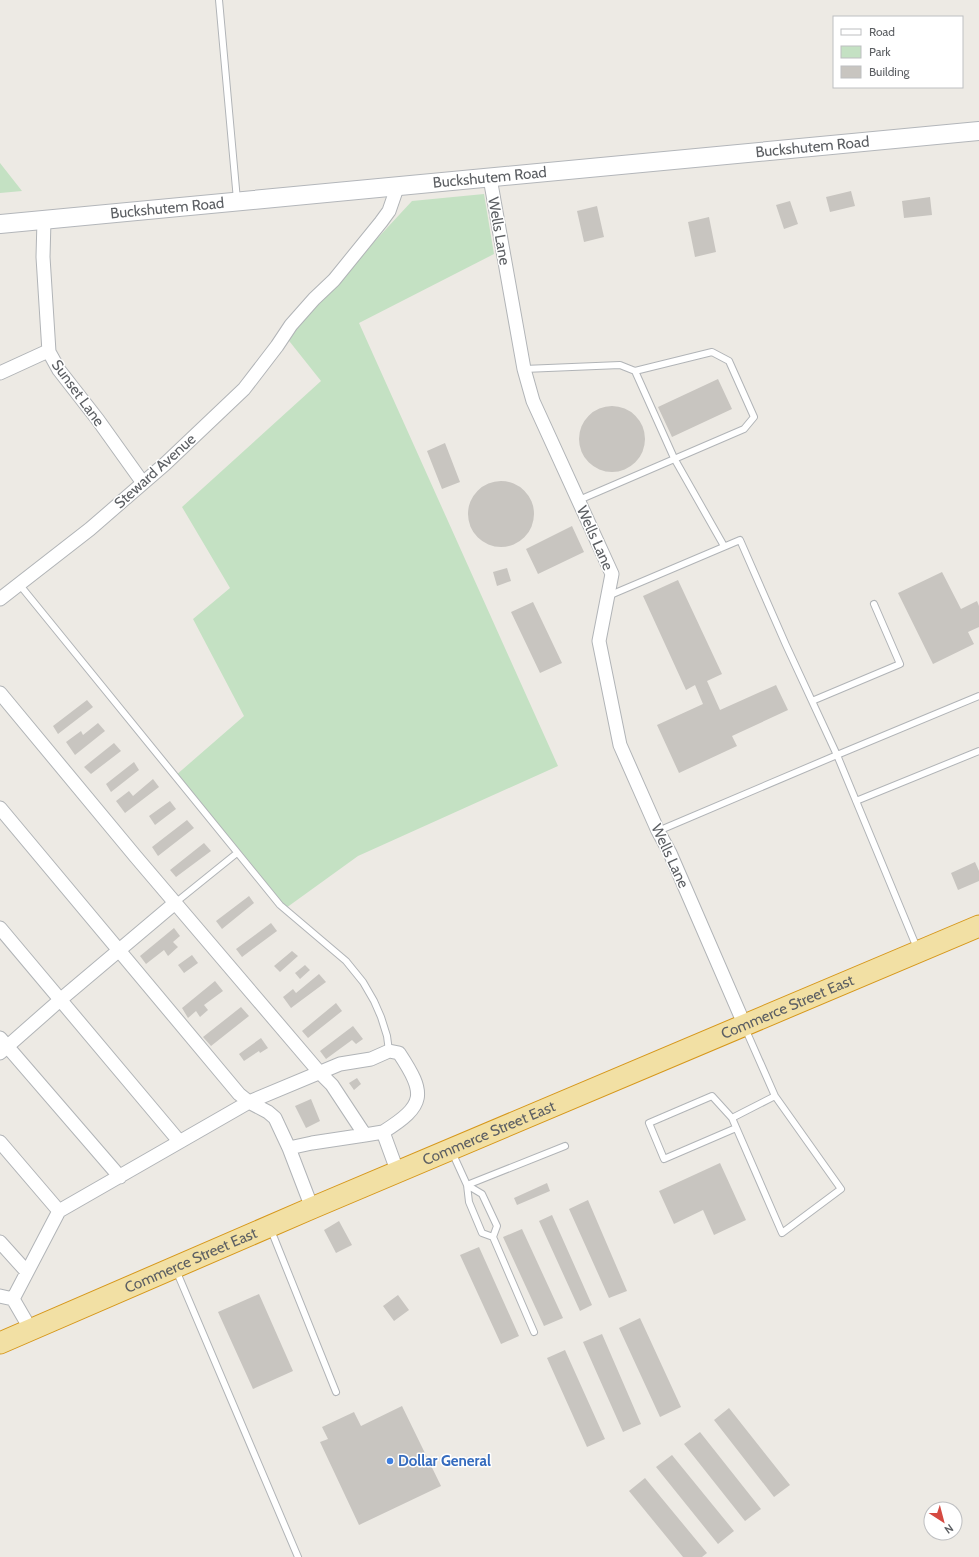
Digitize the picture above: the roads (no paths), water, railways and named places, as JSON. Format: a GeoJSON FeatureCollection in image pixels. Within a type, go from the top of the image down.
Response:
{"type":"FeatureCollection","features":[{"type":"Feature","properties":{"kind":"highway","name":"Commerce Street East"},"geometry":{"type":"LineString","coordinates":[[0,1343],[312,1208],[979,926]]}},
{"type":"Feature","properties":{"kind":"main road","name":"Buckshutem Road"},"geometry":{"type":"LineString","coordinates":[[0,224],[979,131]]}},
{"type":"Feature","properties":{"kind":"street","name":"Wells Lane"},"geometry":{"type":"LineString","coordinates":[[490,178],[524,369],[533,402],[612,574],[599,641],[620,745],[658,831],[673,859],[744,1026]]}},
{"type":"Feature","properties":{"kind":"street","name":"Steward Avenue"},"geometry":{"type":"LineString","coordinates":[[0,599],[90,529],[143,483],[244,389],[291,325],[314,299],[334,280],[381,222],[389,211],[398,186]]}},
{"type":"Feature","properties":{"kind":"street","name":"Sunset Lane"},"geometry":{"type":"LineString","coordinates":[[44,220],[43,257],[48,350],[59,370],[98,420],[143,483]]}},
{"type":"Feature","properties":{"kind":"street"},"geometry":{"type":"LineString","coordinates":[[0,373],[48,350]]}},
{"type":"Feature","properties":{"kind":"street"},"geometry":{"type":"LineString","coordinates":[[0,693],[176,903],[320,1073],[332,1085],[364,1135]]}},
{"type":"Feature","properties":{"kind":"street"},"geometry":{"type":"LineString","coordinates":[[0,808],[239,1094],[275,1118],[289,1148],[312,1208]]}},
{"type":"Feature","properties":{"kind":"street"},"geometry":{"type":"LineString","coordinates":[[120,1177],[3,1046],[176,903]]}},
{"type":"Feature","properties":{"kind":"street"},"geometry":{"type":"LineString","coordinates":[[0,928],[179,1141]]}},
{"type":"Feature","properties":{"kind":"street"},"geometry":{"type":"LineString","coordinates":[[14,1299],[59,1211],[249,1102],[340,1064],[371,1060],[389,1051],[398,1053],[413,1075],[418,1092],[416,1105],[404,1119],[383,1132],[289,1148]]}},
{"type":"Feature","properties":{"kind":"street"},"geometry":{"type":"LineString","coordinates":[[383,1132],[398,1172]]}},
{"type":"Feature","properties":{"kind":"street"},"geometry":{"type":"LineString","coordinates":[[0,1142],[59,1211]]}},
{"type":"Feature","properties":{"kind":"street"},"geometry":{"type":"LineString","coordinates":[[0,1242],[27,1272]]}},
{"type":"Feature","properties":{"kind":"street"},"geometry":{"type":"LineString","coordinates":[[0,1296],[14,1299],[31,1330]]}},
{"type":"Feature","properties":{"kind":"lane"},"geometry":{"type":"LineString","coordinates":[[219,0],[238,202]]}},
{"type":"Feature","properties":{"kind":"lane"},"geometry":{"type":"LineString","coordinates":[[524,369],[620,366],[635,371],[712,352],[729,361],[754,417],[744,429],[579,500]]}},
{"type":"Feature","properties":{"kind":"lane"},"geometry":{"type":"LineString","coordinates":[[635,371],[674,458],[724,546]]}},
{"type":"Feature","properties":{"kind":"lane"},"geometry":{"type":"LineString","coordinates":[[608,596],[740,540],[837,755],[918,952]]}},
{"type":"Feature","properties":{"kind":"lane"},"geometry":{"type":"LineString","coordinates":[[19,584],[280,905],[346,961],[363,982],[381,1017],[389,1051]]}},
{"type":"Feature","properties":{"kind":"lane"},"geometry":{"type":"LineString","coordinates":[[812,701],[900,664],[874,604]]}},
{"type":"Feature","properties":{"kind":"lane"},"geometry":{"type":"LineString","coordinates":[[658,831],[979,696]]}},
{"type":"Feature","properties":{"kind":"lane"},"geometry":{"type":"LineString","coordinates":[[856,800],[979,751]]}},
{"type":"Feature","properties":{"kind":"lane"},"geometry":{"type":"LineString","coordinates":[[176,903],[237,853]]}},
{"type":"Feature","properties":{"kind":"lane"},"geometry":{"type":"LineString","coordinates":[[736,1128],[664,1160],[649,1123],[712,1096],[732,1118],[782,1233],[841,1189],[775,1096],[744,1026]]}},
{"type":"Feature","properties":{"kind":"lane"},"geometry":{"type":"LineString","coordinates":[[732,1118],[775,1096]]}},
{"type":"Feature","properties":{"kind":"lane"},"geometry":{"type":"LineString","coordinates":[[467,1185],[565,1146]]}},
{"type":"Feature","properties":{"kind":"lane"},"geometry":{"type":"LineString","coordinates":[[452,1150],[467,1185],[469,1202],[482,1233],[493,1237]]}},
{"type":"Feature","properties":{"kind":"lane"},"geometry":{"type":"LineString","coordinates":[[467,1185],[482,1194],[497,1226],[493,1237],[534,1332]]}},
{"type":"Feature","properties":{"kind":"lane"},"geometry":{"type":"LineString","coordinates":[[270,1226],[336,1392]]}},
{"type":"Feature","properties":{"kind":"lane"},"geometry":{"type":"LineString","coordinates":[[175,1268],[298,1557]]}},
{"type":"Feature","properties":{"kind":"place","name":"Dollar General"},"geometry":{"type":"Point","coordinates":[390,1461]}}]}
